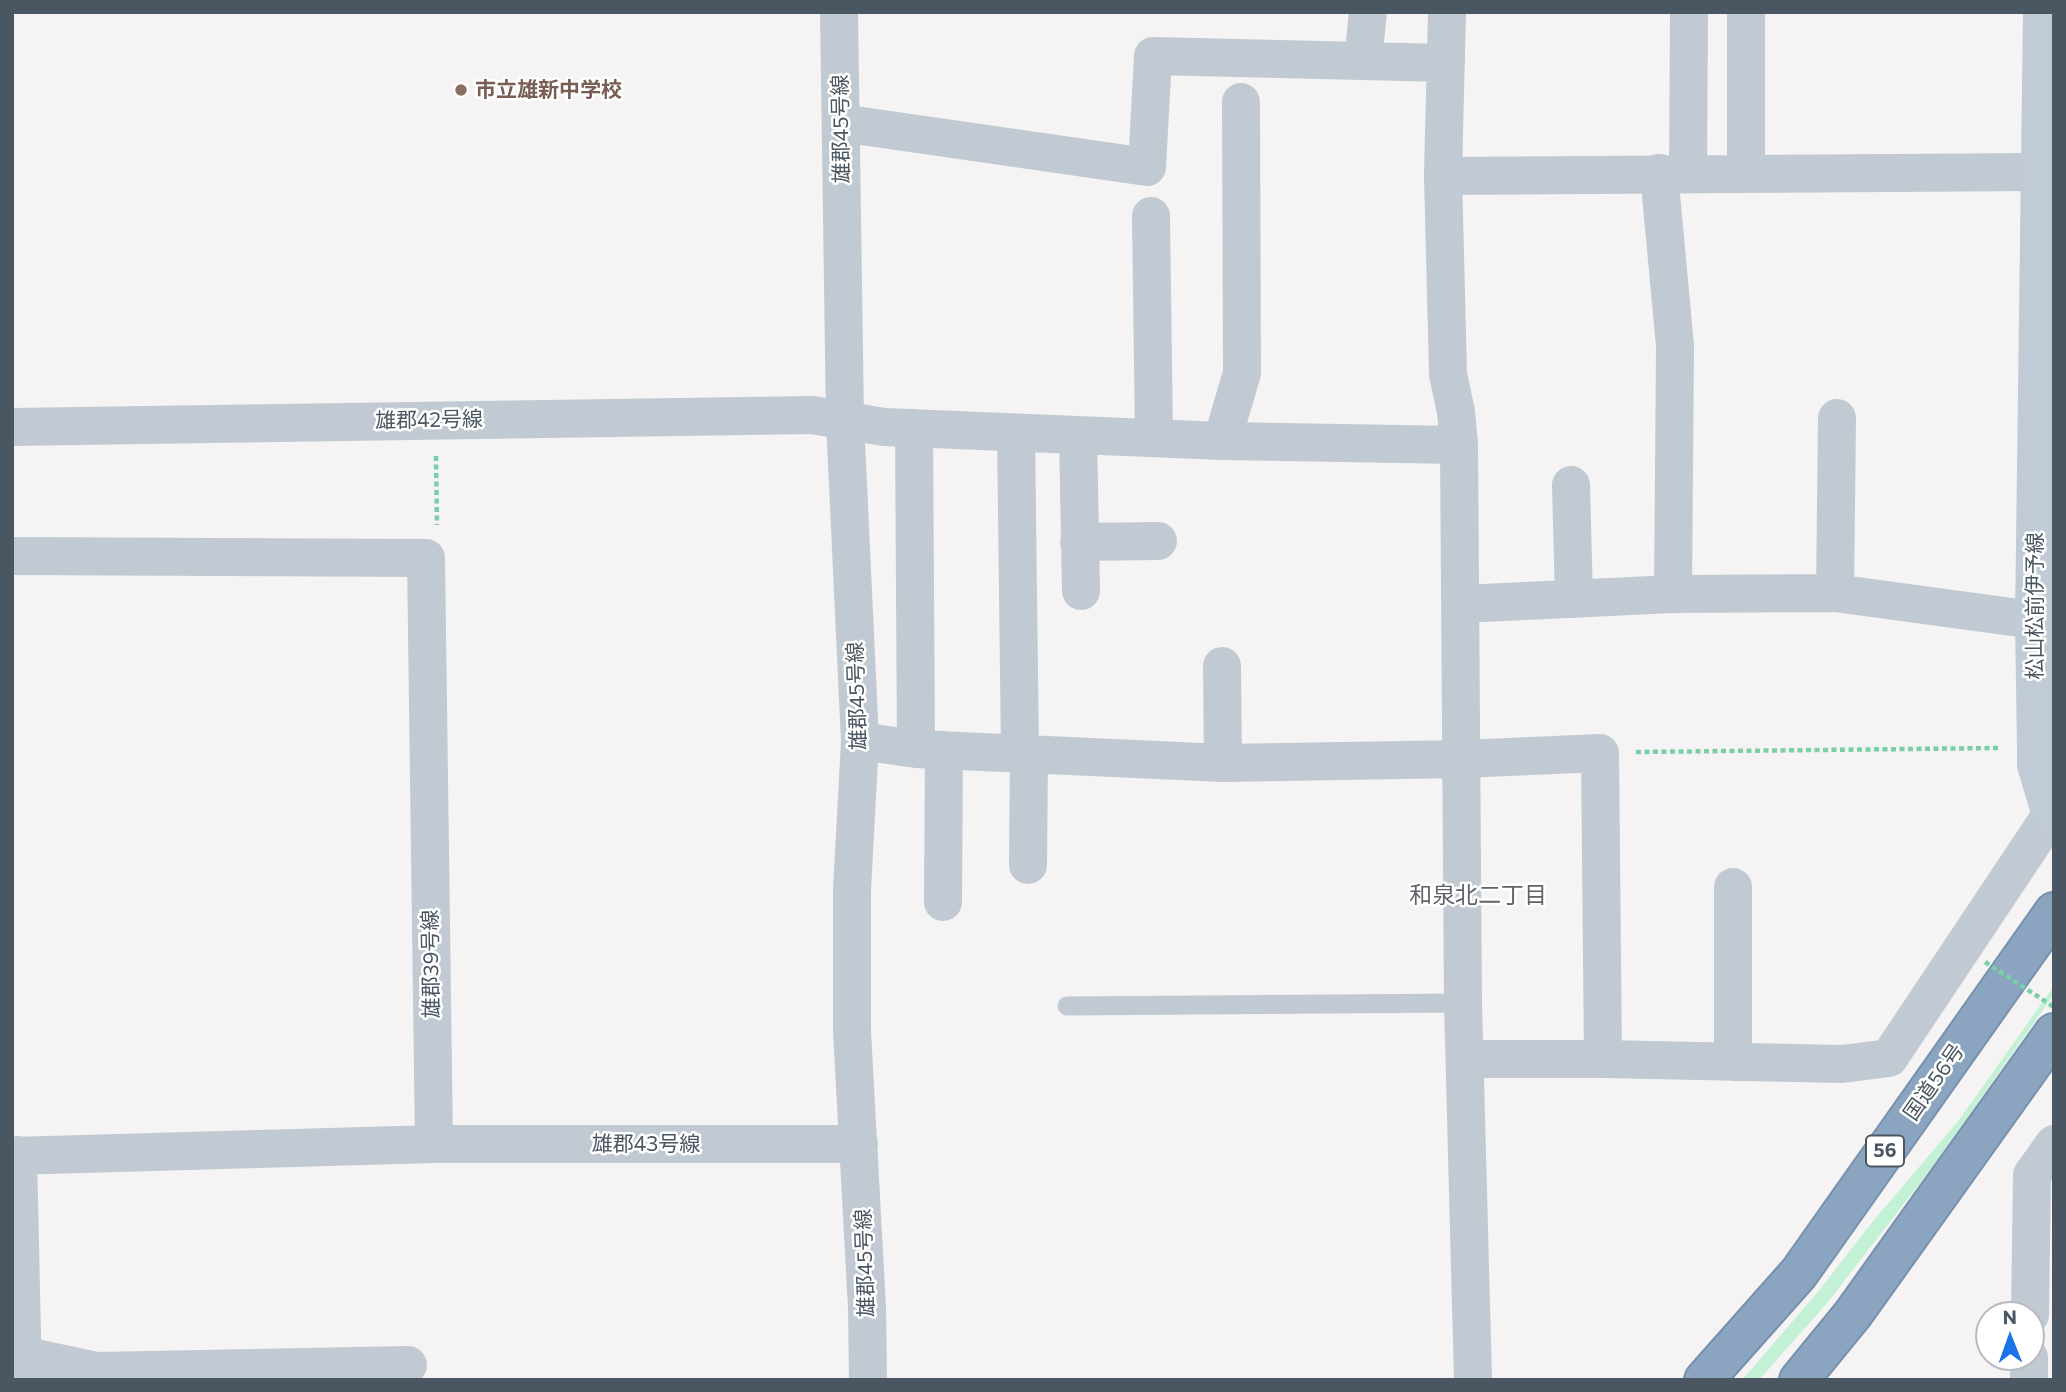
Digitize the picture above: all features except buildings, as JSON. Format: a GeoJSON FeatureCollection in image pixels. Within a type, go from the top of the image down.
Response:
{"type":"FeatureCollection","features":[{"type":"Feature","properties":{"kind":"highway","name":"国道56号"},"geometry":{"type":"LineString","coordinates":[[1704,1380],[1799,1273],[2054,912]]}},
{"type":"Feature","properties":{"kind":"highway"},"geometry":{"type":"LineString","coordinates":[[1798,1380],[1853,1314],[2054,1033]]}},
{"type":"Feature","properties":{"kind":"main road","name":"松山松前伊予線"},"geometry":{"type":"LineString","coordinates":[[2042,12],[2040,172],[2046,232],[2034,620],[2044,703],[2036,748],[2036,765],[2052,816]]}},
{"type":"Feature","properties":{"kind":"street","name":"雄郡45号線"},"geometry":{"type":"LineString","coordinates":[[839,12],[845,421],[860,741],[852,890],[852,1031],[867,1308],[868,1380]]}},
{"type":"Feature","properties":{"kind":"street"},"geometry":{"type":"LineString","coordinates":[[1363,61],[1368,12]]}},
{"type":"Feature","properties":{"kind":"street"},"geometry":{"type":"LineString","coordinates":[[1447,12],[1443,176],[1448,374],[1459,445],[1463,1003],[1473,1380]]}},
{"type":"Feature","properties":{"kind":"street"},"geometry":{"type":"LineString","coordinates":[[1673,594],[1674,173],[1689,12]]}},
{"type":"Feature","properties":{"kind":"street"},"geometry":{"type":"LineString","coordinates":[[1746,12],[1746,173]]}},
{"type":"Feature","properties":{"kind":"street"},"geometry":{"type":"LineString","coordinates":[[841,123],[1147,167],[1153,56],[1446,63]]}},
{"type":"Feature","properties":{"kind":"street"},"geometry":{"type":"LineString","coordinates":[[1222,441],[1242,373],[1241,102]]}},
{"type":"Feature","properties":{"kind":"street"},"geometry":{"type":"LineString","coordinates":[[1443,176],[2040,172]]}},
{"type":"Feature","properties":{"kind":"street"},"geometry":{"type":"LineString","coordinates":[[1151,216],[1154,438]]}},
{"type":"Feature","properties":{"kind":"street","name":"雄郡42号線"},"geometry":{"type":"LineString","coordinates":[[12,427],[812,415],[884,427],[1222,441],[1459,445]]}},
{"type":"Feature","properties":{"kind":"street"},"geometry":{"type":"LineString","coordinates":[[1835,593],[1837,418]]}},
{"type":"Feature","properties":{"kind":"street"},"geometry":{"type":"LineString","coordinates":[[914,428],[930,749],[943,902]]}},
{"type":"Feature","properties":{"kind":"street"},"geometry":{"type":"LineString","coordinates":[[1016,433],[1028,865]]}},
{"type":"Feature","properties":{"kind":"street"},"geometry":{"type":"LineString","coordinates":[[1077,435],[1081,591]]}},
{"type":"Feature","properties":{"kind":"street"},"geometry":{"type":"LineString","coordinates":[[1571,485],[1574,599]]}},
{"type":"Feature","properties":{"kind":"street"},"geometry":{"type":"LineString","coordinates":[[1079,542],[1158,541]]}},
{"type":"Feature","properties":{"kind":"street"},"geometry":{"type":"LineString","coordinates":[[12,556],[426,558]]}},
{"type":"Feature","properties":{"kind":"street","name":"雄郡39号線"},"geometry":{"type":"LineString","coordinates":[[426,558],[433,1144]]}},
{"type":"Feature","properties":{"kind":"street"},"geometry":{"type":"LineString","coordinates":[[1462,604],[1673,594],[1835,593],[2034,620]]}},
{"type":"Feature","properties":{"kind":"street"},"geometry":{"type":"LineString","coordinates":[[1222,666],[1223,763]]}},
{"type":"Feature","properties":{"kind":"street"},"geometry":{"type":"LineString","coordinates":[[860,741],[930,749],[1223,763],[1462,759],[1600,753],[1603,1059]]}},
{"type":"Feature","properties":{"kind":"street"},"geometry":{"type":"LineString","coordinates":[[1466,1059],[1842,1064],[1889,1058],[2052,816]]}},
{"type":"Feature","properties":{"kind":"street"},"geometry":{"type":"LineString","coordinates":[[1733,887],[1733,1062]]}},
{"type":"Feature","properties":{"kind":"street"},"geometry":{"type":"LineString","coordinates":[[408,1365],[362,1351],[97,1371],[23,1368],[15,1156],[433,1144]]}},
{"type":"Feature","properties":{"kind":"street","name":"雄郡43号線"},"geometry":{"type":"LineString","coordinates":[[433,1144],[859,1144]]}},
{"type":"Feature","properties":{"kind":"street"},"geometry":{"type":"LineString","coordinates":[[2030,1301],[2032,1175],[2054,1144]]}},
{"type":"Feature","properties":{"kind":"lane"},"geometry":{"type":"LineString","coordinates":[[1067,1006],[1463,1003]]}},
{"type":"Feature","properties":{"kind":"path"},"geometry":{"type":"LineString","coordinates":[[426,558],[437,537],[435,420]]}},
{"type":"Feature","properties":{"kind":"path"},"geometry":{"type":"LineString","coordinates":[[1600,753],[2036,748]]}},
{"type":"Feature","properties":{"kind":"path"},"geometry":{"type":"LineString","coordinates":[[1985,962],[2054,1007]]}},
{"type":"Feature","properties":{"kind":"green space"},"geometry":{"type":"Polygon","coordinates":[[[2054,986],[2054,994],[1933,1166],[1828,1302],[1759,1380],[1742,1380],[1959,1120],[2054,986]]]}},
{"type":"Feature","properties":{"kind":"place","name":"市立雄新中学校"},"geometry":{"type":"Point","coordinates":[461,90]}},
{"type":"Feature","properties":{"kind":"district","name":"和泉北二丁目"},"geometry":{"type":"Point","coordinates":[1478,895]}}]}
